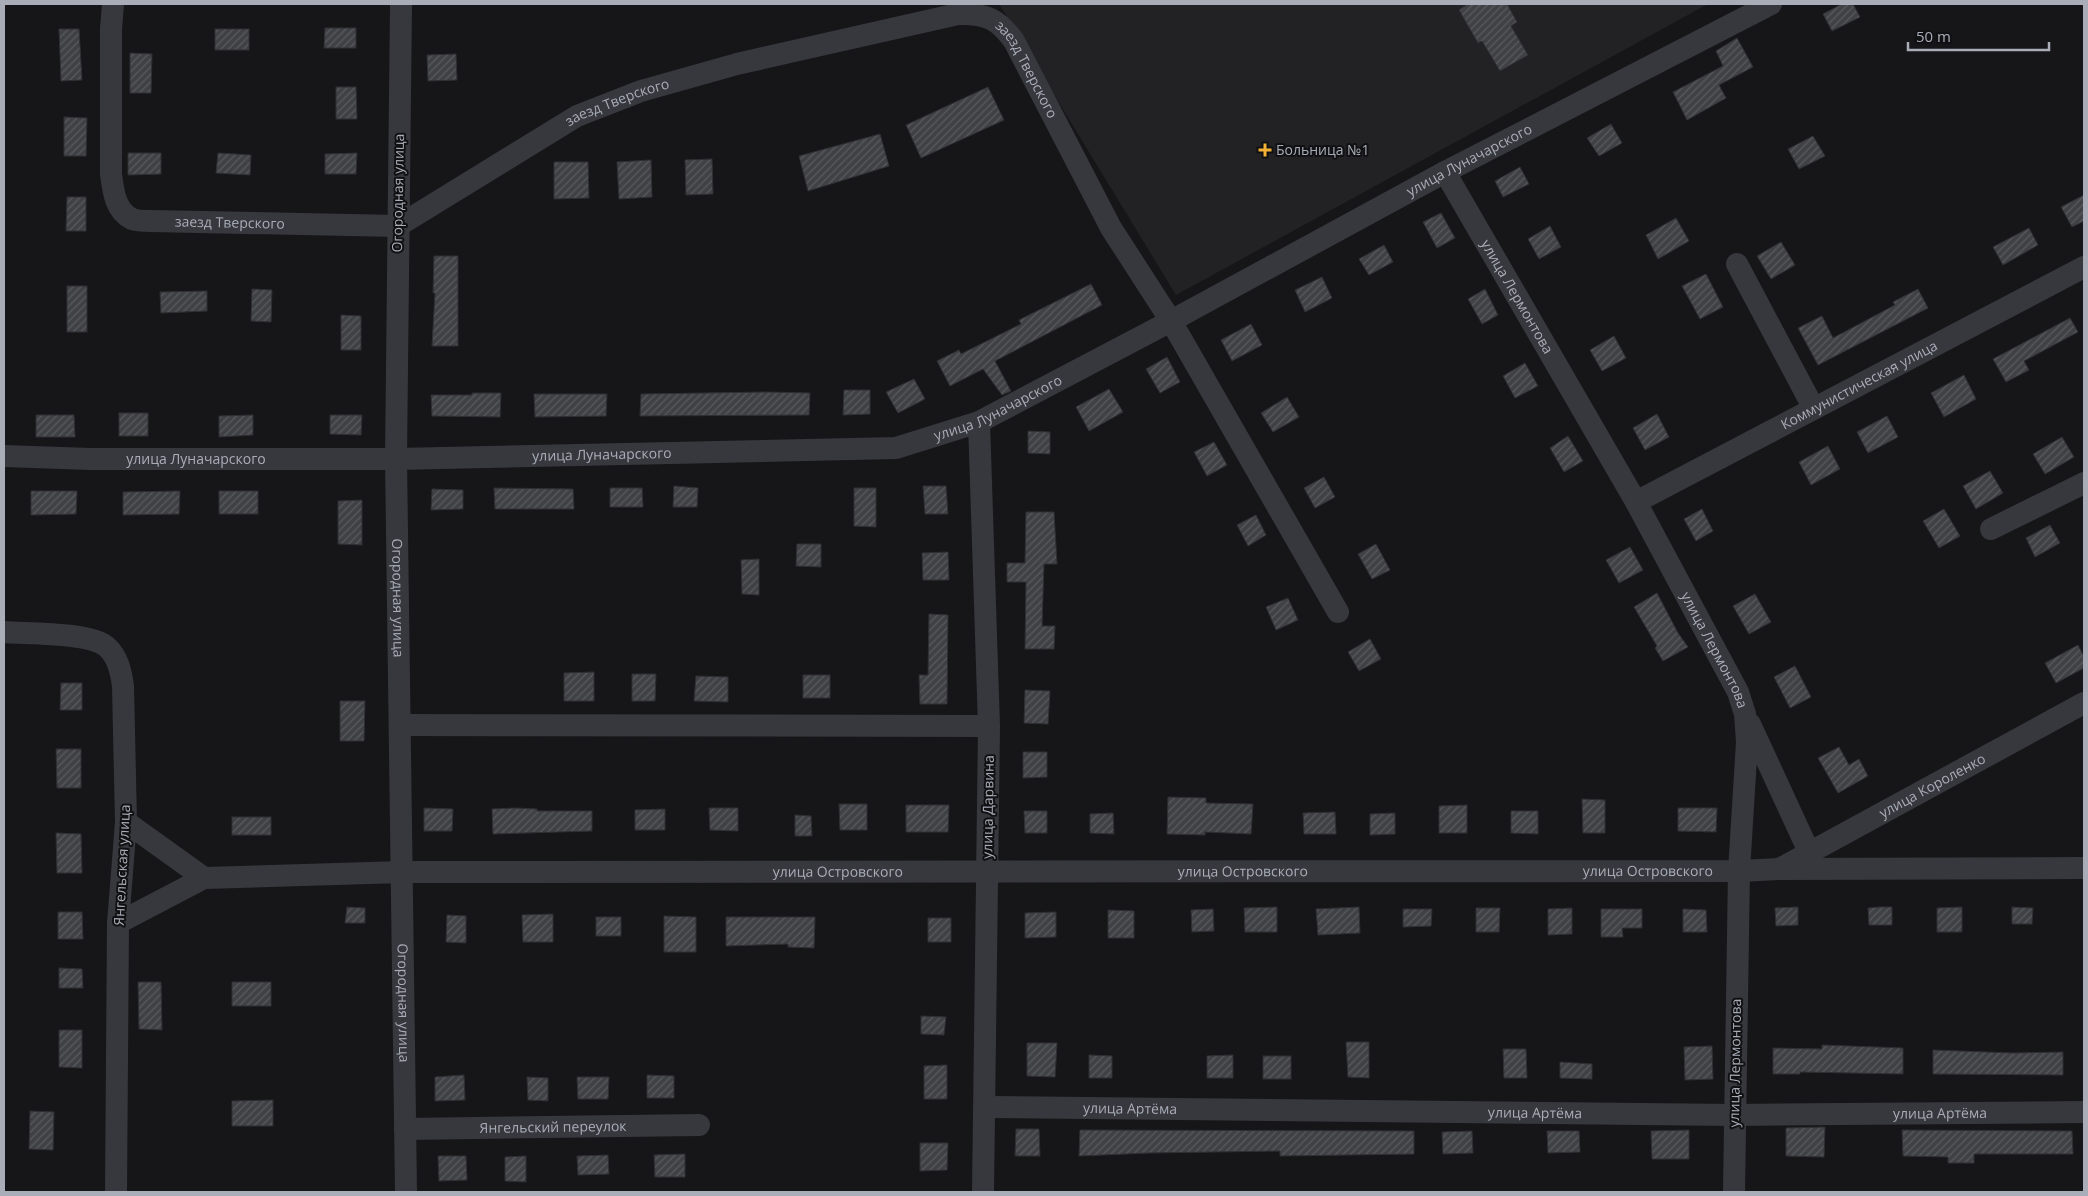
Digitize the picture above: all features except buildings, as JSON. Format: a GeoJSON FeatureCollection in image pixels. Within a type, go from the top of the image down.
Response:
{"type":"FeatureCollection","features":[{"type":"Feature","properties":{"kind":"street","name":"заезд Тверского"},"geometry":{"type":"LineString","coordinates":[[113,4],[111,29],[111,174],[113,195],[121,209],[132,219],[398,226],[577,116],[641,91],[737,64],[958,14],[975,14],[991,18],[1004,28],[1014,41],[1111,228],[1171,321]]}},
{"type":"Feature","properties":{"kind":"street","name":"Огородная улица"},"geometry":{"type":"LineString","coordinates":[[401,4],[396,459],[406,1192]]}},
{"type":"Feature","properties":{"kind":"street","name":"улица Луначарского"},"geometry":{"type":"LineString","coordinates":[[4,456],[90,459],[396,459],[896,448],[980,422],[1445,172],[1771,4]]}},
{"type":"Feature","properties":{"kind":"street","name":"улица Лермонтова"},"geometry":{"type":"LineString","coordinates":[[1445,172],[1636,502],[1738,692],[1745,714],[1747,742],[1739,871],[1734,1192]]}},
{"type":"Feature","properties":{"kind":"street"},"geometry":{"type":"LineString","coordinates":[[1737,264],[1814,408]]}},
{"type":"Feature","properties":{"kind":"street","name":"Коммунистическая улица"},"geometry":{"type":"LineString","coordinates":[[1636,502],[2084,267]]}},
{"type":"Feature","properties":{"kind":"street"},"geometry":{"type":"LineString","coordinates":[[1171,321],[1338,612]]}},
{"type":"Feature","properties":{"kind":"street","name":"улица Дарвина"},"geometry":{"type":"LineString","coordinates":[[980,422],[989,726],[983,1192]]}},
{"type":"Feature","properties":{"kind":"street"},"geometry":{"type":"LineString","coordinates":[[1991,529],[2084,483]]}},
{"type":"Feature","properties":{"kind":"street","name":"Янгельская улица"},"geometry":{"type":"LineString","coordinates":[[4,632],[79,637],[96,641],[106,646],[116,658],[124,686],[126,822],[118,924],[116,1192]]}},
{"type":"Feature","properties":{"kind":"street","name":"улица Короленко"},"geometry":{"type":"LineString","coordinates":[[1780,868],[2084,703]]}},
{"type":"Feature","properties":{"kind":"street"},"geometry":{"type":"LineString","coordinates":[[1745,714],[1809,852]]}},
{"type":"Feature","properties":{"kind":"street"},"geometry":{"type":"LineString","coordinates":[[400,725],[989,726]]}},
{"type":"Feature","properties":{"kind":"street"},"geometry":{"type":"LineString","coordinates":[[118,924],[204,878],[126,822]]}},
{"type":"Feature","properties":{"kind":"street","name":"улица Островского"},"geometry":{"type":"LineString","coordinates":[[204,878],[402,872],[1739,871],[1780,868],[2084,868]]}},
{"type":"Feature","properties":{"kind":"street","name":"улица Артёма"},"geometry":{"type":"LineString","coordinates":[[985,1107],[1734,1115],[2084,1112]]}},
{"type":"Feature","properties":{"kind":"street","name":"Янгельский переулок"},"geometry":{"type":"LineString","coordinates":[[405,1129],[699,1125]]}},
{"type":"Feature","properties":{"kind":"shaded area","name":"Больница №1"},"geometry":{"type":"Polygon","coordinates":[[[999,4],[1708,4],[1176,295],[999,4]]]}},
{"type":"Feature","properties":{"kind":"place","name":"Больница №1"},"geometry":{"type":"Point","coordinates":[1265,150]}}]}
